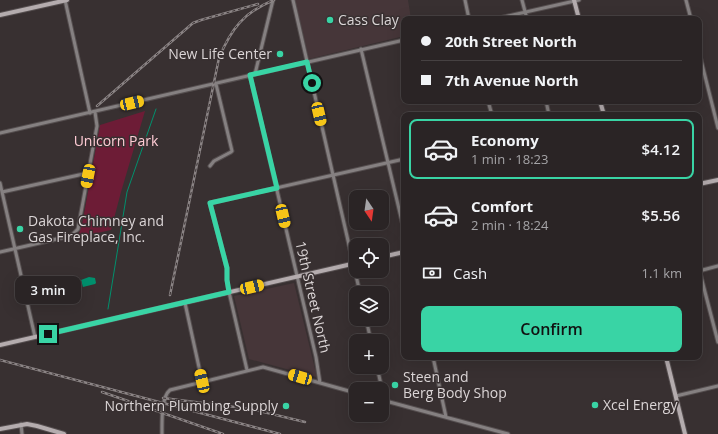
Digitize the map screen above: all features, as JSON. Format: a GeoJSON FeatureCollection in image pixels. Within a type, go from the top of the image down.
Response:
{"type":"FeatureCollection","features":[{"type":"Feature","properties":{"kind":"main road"},"geometry":{"type":"LineString","coordinates":[[0,15],[66,0]]}},
{"type":"Feature","properties":{"kind":"main road"},"geometry":{"type":"LineString","coordinates":[[576,0],[579,16]]}},
{"type":"Feature","properties":{"kind":"main road"},"geometry":{"type":"LineString","coordinates":[[702,183],[718,180]]}},
{"type":"Feature","properties":{"kind":"main road"},"geometry":{"type":"LineString","coordinates":[[389,255],[401,253]]}},
{"type":"Feature","properties":{"kind":"main road"},"geometry":{"type":"LineString","coordinates":[[0,345],[349,264]]}},
{"type":"Feature","properties":{"kind":"main road"},"geometry":{"type":"LineString","coordinates":[[667,360],[685,434]]}},
{"type":"Feature","properties":{"kind":"main road"},"geometry":{"type":"LineString","coordinates":[[0,429],[21,424],[37,426],[64,434]]}},
{"type":"Feature","properties":{"kind":"street"},"geometry":{"type":"LineString","coordinates":[[66,0],[90,113]]}},
{"type":"Feature","properties":{"kind":"street"},"geometry":{"type":"LineString","coordinates":[[254,74],[273,0]]}},
{"type":"Feature","properties":{"kind":"street"},"geometry":{"type":"LineString","coordinates":[[293,0],[349,239]]}},
{"type":"Feature","properties":{"kind":"street"},"geometry":{"type":"LineString","coordinates":[[465,0],[468,16]]}},
{"type":"Feature","properties":{"kind":"street"},"geometry":{"type":"LineString","coordinates":[[522,0],[526,16]]}},
{"type":"Feature","properties":{"kind":"street"},"geometry":{"type":"LineString","coordinates":[[507,16],[576,0]]}},
{"type":"Feature","properties":{"kind":"street"},"geometry":{"type":"LineString","coordinates":[[686,0],[690,16]]}},
{"type":"Feature","properties":{"kind":"street"},"geometry":{"type":"LineString","coordinates":[[0,133],[401,41]]}},
{"type":"Feature","properties":{"kind":"street"},"geometry":{"type":"LineString","coordinates":[[361,49],[401,217]]}},
{"type":"Feature","properties":{"kind":"street"},"geometry":{"type":"LineString","coordinates":[[702,64],[718,128]]}},
{"type":"Feature","properties":{"kind":"street","name":"19th Street North"},"geometry":{"type":"LineString","coordinates":[[250,75],[277,188],[320,383]]}},
{"type":"Feature","properties":{"kind":"street"},"geometry":{"type":"LineString","coordinates":[[210,166],[214,161],[232,151],[216,84]]}},
{"type":"Feature","properties":{"kind":"street"},"geometry":{"type":"LineString","coordinates":[[0,252],[70,236],[78,229],[97,126],[95,112]]}},
{"type":"Feature","properties":{"kind":"street"},"geometry":{"type":"LineString","coordinates":[[247,370],[229,292],[227,268],[210,203],[401,160]]}},
{"type":"Feature","properties":{"kind":"street"},"geometry":{"type":"LineString","coordinates":[[1,192],[88,172]]}},
{"type":"Feature","properties":{"kind":"street"},"geometry":{"type":"LineString","coordinates":[[0,183],[35,337]]}},
{"type":"Feature","properties":{"kind":"street"},"geometry":{"type":"LineString","coordinates":[[702,269],[718,266]]}},
{"type":"Feature","properties":{"kind":"street"},"geometry":{"type":"LineString","coordinates":[[702,281],[718,342]]}},
{"type":"Feature","properties":{"kind":"street"},"geometry":{"type":"LineString","coordinates":[[185,303],[202,381]]}},
{"type":"Feature","properties":{"kind":"street"},"geometry":{"type":"LineString","coordinates":[[434,360],[446,417]]}},
{"type":"Feature","properties":{"kind":"street"},"geometry":{"type":"LineString","coordinates":[[162,434],[164,398],[167,392],[202,381],[247,370],[263,367],[349,391]]}},
{"type":"Feature","properties":{"kind":"street"},"geometry":{"type":"LineString","coordinates":[[676,396],[718,386]]}},
{"type":"Feature","properties":{"kind":"street"},"geometry":{"type":"LineString","coordinates":[[389,402],[508,434]]}},
{"type":"Feature","properties":{"kind":"street"},"geometry":{"type":"LineString","coordinates":[[21,424],[22,434]]}},
{"type":"Feature","properties":{"kind":"shaded area"},"geometry":{"type":"Polygon","coordinates":[[[295,0],[408,0],[411,16],[401,16],[401,37],[309,59],[295,0]]]}},
{"type":"Feature","properties":{"kind":"shaded area"},"geometry":{"type":"Polygon","coordinates":[[[89,277],[95,278],[96,283],[83,287],[81,280],[89,277]]]}},
{"type":"Feature","properties":{"kind":"shaded area"},"geometry":{"type":"Polygon","coordinates":[[[294,283],[316,377],[249,359],[234,296],[294,283]]]}},
{"type":"Feature","properties":{"kind":"green space","name":"Unicorn Park"},"geometry":{"type":"Polygon","coordinates":[[[145,111],[111,230],[79,237],[100,125],[145,111]]]}},
{"type":"Feature","properties":{"kind":"waterway"},"geometry":{"type":"LineString","coordinates":[[108,309],[127,192],[156,109]]}},
{"type":"Feature","properties":{"kind":"railway"},"geometry":{"type":"LineString","coordinates":[[170,295],[219,58],[228,38],[240,23],[254,10],[274,0]]}},
{"type":"Feature","properties":{"kind":"railway"},"geometry":{"type":"LineString","coordinates":[[97,106],[193,23],[258,4]]}},
{"type":"Feature","properties":{"kind":"railway"},"geometry":{"type":"LineString","coordinates":[[0,360],[280,434]]}},
{"type":"Feature","properties":{"kind":"railway"},"geometry":{"type":"LineString","coordinates":[[102,392],[223,434]]}},
{"type":"Feature","properties":{"kind":"railway"},"geometry":{"type":"LineString","coordinates":[[163,398],[251,409],[305,422]]}},
{"type":"Feature","properties":{"kind":"place","name":"Cass Clay"},"geometry":{"type":"Point","coordinates":[330,20]}},
{"type":"Feature","properties":{"kind":"place","name":"New Life Center"},"geometry":{"type":"Point","coordinates":[280,54]}},
{"type":"Feature","properties":{"kind":"place","name":"Dakota Chimney and Gas Fireplace, Inc."},"geometry":{"type":"Point","coordinates":[20,229]}},
{"type":"Feature","properties":{"kind":"place","name":"Steen and Berg Body Shop"},"geometry":{"type":"Point","coordinates":[395,385]}},
{"type":"Feature","properties":{"kind":"place","name":"Xcel Energy"},"geometry":{"type":"Point","coordinates":[595,405]}},
{"type":"Feature","properties":{"kind":"place","name":"Northern Plumbing Supply"},"geometry":{"type":"Point","coordinates":[286,406]}},
{"type":"Feature","properties":{"kind":"route"},"geometry":{"type":"LineString","coordinates":[[48,334],[229,292],[227,268],[210,203],[277,188],[250,75],[307,62],[312,83]]}}]}
